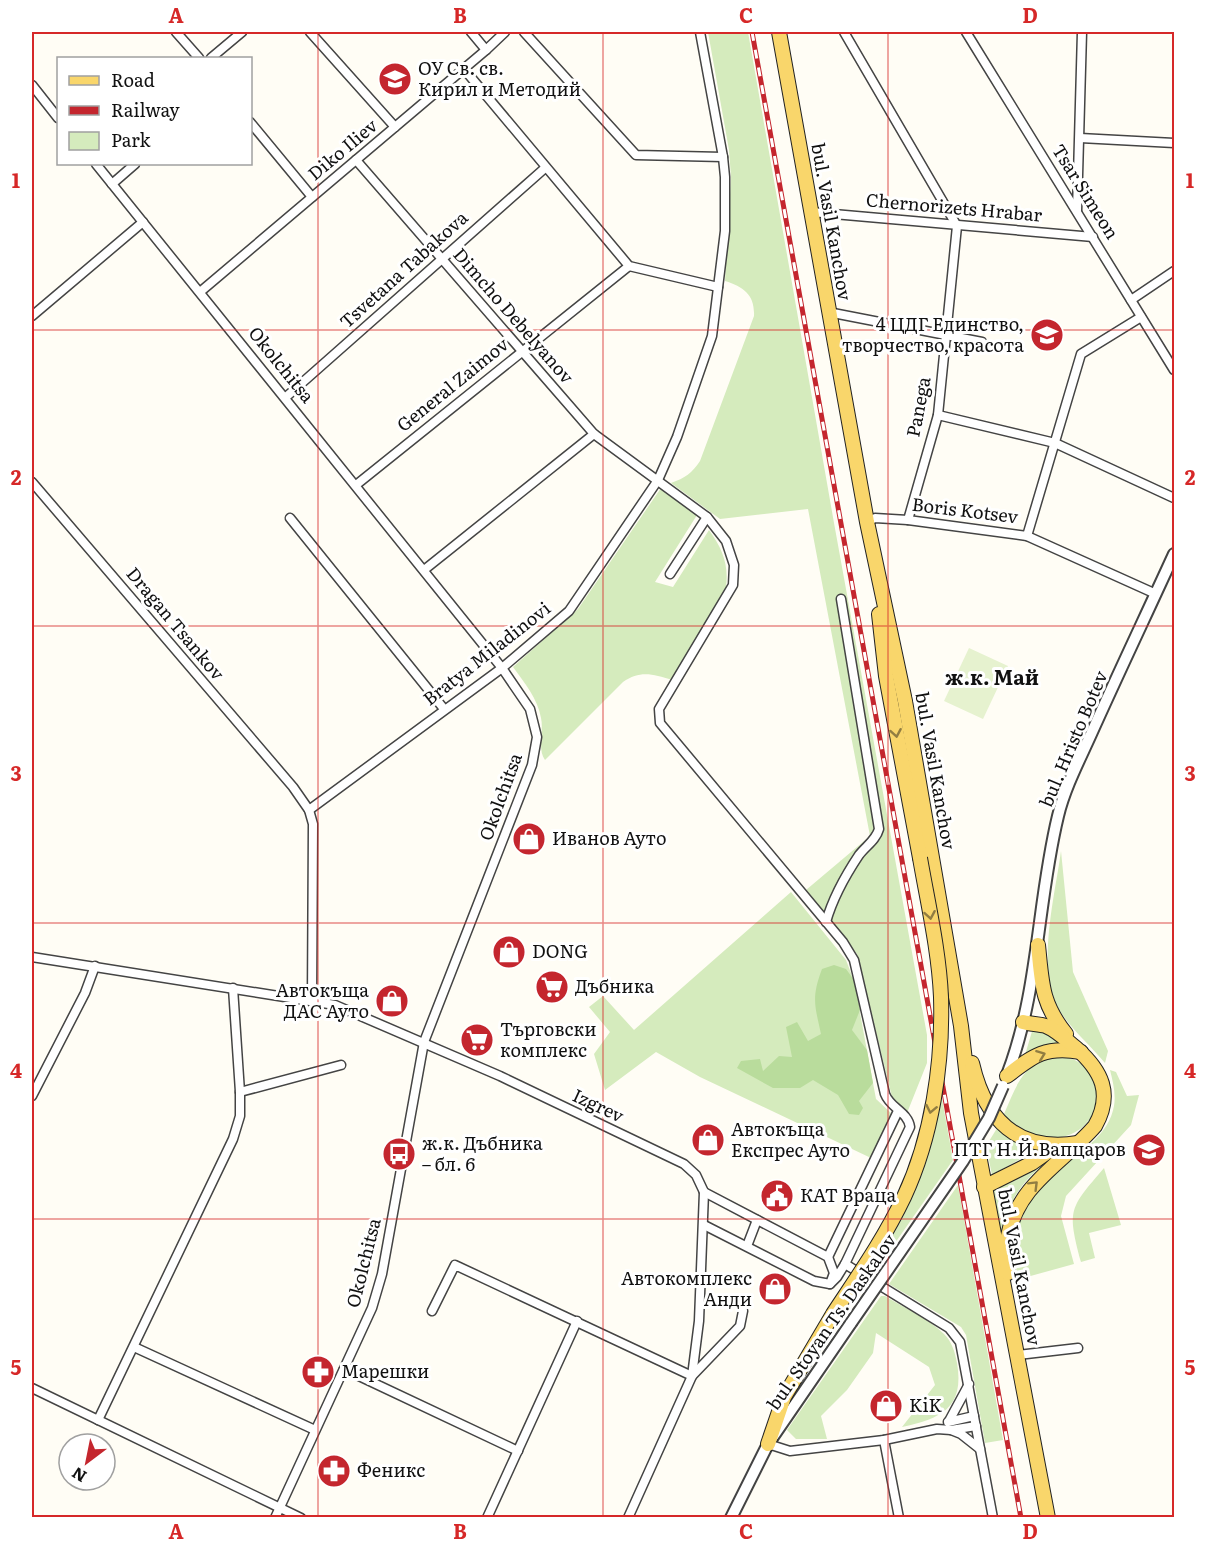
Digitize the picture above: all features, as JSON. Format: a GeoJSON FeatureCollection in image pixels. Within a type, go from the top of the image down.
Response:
{"type":"FeatureCollection","features":[{"type":"Feature","properties":{"kind":"main road","name":"bul. Vasil Kanchov"},"geometry":{"type":"LineString","coordinates":[[779,32],[867,524],[906,701],[961,1026],[971,1113],[1048,1518]]}},
{"type":"Feature","properties":{"kind":"main road"},"geometry":{"type":"LineString","coordinates":[[768,1444],[784,1397],[883,1236],[905,1194],[931,1110],[940,1054],[940,996],[932,928],[886,676],[867,524]]}},
{"type":"Feature","properties":{"kind":"main road"},"geometry":{"type":"LineString","coordinates":[[1008,1299],[1008,1237],[1027,1191],[1095,1126],[1105,1097],[1104,1087],[1097,1072],[1056,1022],[1047,1006],[1041,980],[1038,945]]}},
{"type":"Feature","properties":{"kind":"main road"},"geometry":{"type":"LineString","coordinates":[[1023,1022],[1043,1025],[1059,1033],[1081,1052]]}},
{"type":"Feature","properties":{"kind":"main road"},"geometry":{"type":"LineString","coordinates":[[961,1026],[982,1096],[1000,1121],[1023,1139],[1039,1144],[1056,1146],[1078,1143]]}},
{"type":"Feature","properties":{"kind":"main road"},"geometry":{"type":"LineString","coordinates":[[1005,1081],[1043,1052],[1067,1050],[1081,1052]]}},
{"type":"Feature","properties":{"kind":"main road"},"geometry":{"type":"LineString","coordinates":[[984,1187],[1032,1163],[1056,1146]]}},
{"type":"Feature","properties":{"kind":"street"},"geometry":{"type":"LineString","coordinates":[[176,32],[198,57]]}},
{"type":"Feature","properties":{"kind":"street"},"geometry":{"type":"LineString","coordinates":[[212,57],[242,32]]}},
{"type":"Feature","properties":{"kind":"street"},"geometry":{"type":"LineString","coordinates":[[310,32],[395,127]]}},
{"type":"Feature","properties":{"kind":"street"},"geometry":{"type":"LineString","coordinates":[[471,32],[486,50]]}},
{"type":"Feature","properties":{"kind":"street","name":"Diko Iliev"},"geometry":{"type":"LineString","coordinates":[[200,292],[505,32]]}},
{"type":"Feature","properties":{"kind":"street"},"geometry":{"type":"LineString","coordinates":[[524,32],[636,155],[723,157]]}},
{"type":"Feature","properties":{"kind":"street","name":"Bratya Miladinovi"},"geometry":{"type":"LineString","coordinates":[[309,810],[502,668],[569,611],[658,480],[677,437],[712,336],[725,231],[726,200],[723,157],[700,32]]}},
{"type":"Feature","properties":{"kind":"street"},"geometry":{"type":"LineString","coordinates":[[844,32],[957,226]]}},
{"type":"Feature","properties":{"kind":"street","name":"Tsar Simeon"},"geometry":{"type":"LineString","coordinates":[[966,32],[1174,370]]}},
{"type":"Feature","properties":{"kind":"street"},"geometry":{"type":"LineString","coordinates":[[1077,212],[1082,32]]}},
{"type":"Feature","properties":{"kind":"street"},"geometry":{"type":"LineString","coordinates":[[464,69],[629,266],[718,287]]}},
{"type":"Feature","properties":{"kind":"street"},"geometry":{"type":"LineString","coordinates":[[32,85],[57,117]]}},
{"type":"Feature","properties":{"kind":"street"},"geometry":{"type":"LineString","coordinates":[[252,124],[312,197]]}},
{"type":"Feature","properties":{"kind":"street"},"geometry":{"type":"LineString","coordinates":[[1080,138],[1174,143]]}},
{"type":"Feature","properties":{"kind":"street","name":"Dimcho Debelyanov"},"geometry":{"type":"LineString","coordinates":[[356,160],[594,434],[707,517],[726,541],[734,565],[733,585],[659,709],[660,723],[843,942],[854,960],[887,1100],[909,1119],[909,1131],[845,1264]]}},
{"type":"Feature","properties":{"kind":"street","name":"Okolchitsa"},"geometry":{"type":"LineString","coordinates":[[97,165],[502,668],[530,709],[537,737],[532,765],[424,1042],[382,1274],[372,1308],[275,1518]]}},
{"type":"Feature","properties":{"kind":"street"},"geometry":{"type":"LineString","coordinates":[[112,184],[134,165]]}},
{"type":"Feature","properties":{"kind":"street","name":"Tsvetana Tabakova"},"geometry":{"type":"LineString","coordinates":[[286,397],[545,168]]}},
{"type":"Feature","properties":{"kind":"street","name":"Chernorizets Hrabar"},"geometry":{"type":"LineString","coordinates":[[811,212],[1093,237]]}},
{"type":"Feature","properties":{"kind":"street"},"geometry":{"type":"LineString","coordinates":[[32,316],[143,222]]}},
{"type":"Feature","properties":{"kind":"street","name":"Panega"},"geometry":{"type":"LineString","coordinates":[[908,520],[939,415],[957,226]]}},
{"type":"Feature","properties":{"kind":"street","name":"General Zaimov"},"geometry":{"type":"LineString","coordinates":[[356,485],[629,266]]}},
{"type":"Feature","properties":{"kind":"street"},"geometry":{"type":"LineString","coordinates":[[1131,300],[1174,271]]}},
{"type":"Feature","properties":{"kind":"street"},"geometry":{"type":"LineString","coordinates":[[829,310],[833,313],[982,342]]}},
{"type":"Feature","properties":{"kind":"street"},"geometry":{"type":"LineString","coordinates":[[1026,536],[1081,354],[1141,316]]}},
{"type":"Feature","properties":{"kind":"street"},"geometry":{"type":"LineString","coordinates":[[939,415],[1055,443],[1174,498]]}},
{"type":"Feature","properties":{"kind":"street"},"geometry":{"type":"LineString","coordinates":[[424,570],[594,434]]}},
{"type":"Feature","properties":{"kind":"street","name":"Dragan Tsankov"},"geometry":{"type":"LineString","coordinates":[[32,482],[293,787],[309,810]]}},
{"type":"Feature","properties":{"kind":"street"},"geometry":{"type":"LineString","coordinates":[[670,574],[707,517]]}},
{"type":"Feature","properties":{"kind":"street"},"geometry":{"type":"LineString","coordinates":[[290,518],[444,710]]}},
{"type":"Feature","properties":{"kind":"street","name":"Boris Kotsev"},"geometry":{"type":"LineString","coordinates":[[867,524],[875,518],[908,520],[1026,536],[1156,594]]}},
{"type":"Feature","properties":{"kind":"street","name":"bul. Hristo Botev"},"geometry":{"type":"LineString","coordinates":[[1005,1081],[1023,1022],[1038,945],[1058,815],[1079,761],[1174,554]]}},
{"type":"Feature","properties":{"kind":"street"},"geometry":{"type":"LineString","coordinates":[[826,922],[837,890],[862,852],[875,838],[879,829],[841,599]]}},
{"type":"Feature","properties":{"kind":"street"},"geometry":{"type":"LineString","coordinates":[[32,957],[312,1000],[313,825],[309,810]]}},
{"type":"Feature","properties":{"kind":"street"},"geometry":{"type":"LineString","coordinates":[[32,1096],[85,993],[95,966]]}},
{"type":"Feature","properties":{"kind":"street"},"geometry":{"type":"LineString","coordinates":[[98,1420],[233,1138],[240,1116],[233,988]]}},
{"type":"Feature","properties":{"kind":"street","name":"Izgrev"},"geometry":{"type":"LineString","coordinates":[[312,1000],[335,1005],[424,1042],[684,1164],[696,1175],[704,1192],[828,1257]]}},
{"type":"Feature","properties":{"kind":"street"},"geometry":{"type":"LineString","coordinates":[[240,1092],[341,1065]]}},
{"type":"Feature","properties":{"kind":"street","name":"bul. Stoyan Ts. Daskalov"},"geometry":{"type":"LineString","coordinates":[[731,1518],[768,1444],[963,1161],[989,1118],[1005,1081]]}},
{"type":"Feature","properties":{"kind":"street"},"geometry":{"type":"LineString","coordinates":[[830,1284],[834,1273],[828,1257],[898,1111]]}},
{"type":"Feature","properties":{"kind":"street"},"geometry":{"type":"LineString","coordinates":[[628,1518],[692,1376],[699,1321],[704,1192]]}},
{"type":"Feature","properties":{"kind":"street"},"geometry":{"type":"LineString","coordinates":[[747,1246],[757,1220]]}},
{"type":"Feature","properties":{"kind":"street"},"geometry":{"type":"LineString","coordinates":[[704,1225],[814,1281],[830,1284]]}},
{"type":"Feature","properties":{"kind":"street"},"geometry":{"type":"LineString","coordinates":[[830,1284],[845,1264],[949,1328],[960,1341],[993,1518]]}},
{"type":"Feature","properties":{"kind":"street"},"geometry":{"type":"LineString","coordinates":[[432,1311],[455,1265],[692,1376]]}},
{"type":"Feature","properties":{"kind":"street"},"geometry":{"type":"LineString","coordinates":[[692,1376],[740,1326],[743,1311]]}},
{"type":"Feature","properties":{"kind":"street"},"geometry":{"type":"LineString","coordinates":[[487,1518],[577,1322]]}},
{"type":"Feature","properties":{"kind":"street"},"geometry":{"type":"LineString","coordinates":[[134,1347],[315,1430]]}},
{"type":"Feature","properties":{"kind":"street"},"geometry":{"type":"LineString","coordinates":[[1018,1355],[1078,1348]]}},
{"type":"Feature","properties":{"kind":"street"},"geometry":{"type":"LineString","coordinates":[[344,1369],[518,1451]]}},
{"type":"Feature","properties":{"kind":"street"},"geometry":{"type":"LineString","coordinates":[[950,1426],[969,1383]]}},
{"type":"Feature","properties":{"kind":"street"},"geometry":{"type":"LineString","coordinates":[[32,1388],[301,1518]]}},
{"type":"Feature","properties":{"kind":"street"},"geometry":{"type":"LineString","coordinates":[[768,1444],[790,1451],[884,1440],[950,1426],[974,1416]]}},
{"type":"Feature","properties":{"kind":"street"},"geometry":{"type":"LineString","coordinates":[[950,1426],[976,1426]]}},
{"type":"Feature","properties":{"kind":"street"},"geometry":{"type":"LineString","coordinates":[[950,1426],[981,1449]]}},
{"type":"Feature","properties":{"kind":"street"},"geometry":{"type":"LineString","coordinates":[[884,1440],[899,1518]]}},
{"type":"Feature","properties":{"kind":"green space"},"geometry":{"type":"Polygon","coordinates":[[[708,32],[748,32],[927,1035],[927,1063],[907,1113],[892,1097],[857,954],[806,890],[870,836],[808,509],[720,519],[671,483],[688,475],[700,461],[754,316],[753,303],[747,293],[738,286],[725,281],[731,177],[729,150],[708,32]]]}},
{"type":"Feature","properties":{"kind":"green space"},"geometry":{"type":"Polygon","coordinates":[[[661,488],[697,515],[655,582],[673,587],[709,530],[724,557],[726,587],[672,680],[647,674],[629,678],[545,760],[541,751],[542,723],[537,704],[513,667],[578,609],[661,488]]]}},
{"type":"Feature","properties":{"kind":"green space"},"geometry":{"type":"Polygon","coordinates":[[[969,648],[1008,666],[983,719],[944,701],[969,648]]]}},
{"type":"Feature","properties":{"kind":"green space"},"geometry":{"type":"Polygon","coordinates":[[[1061,851],[1073,972],[1108,1051],[1105,1063],[1060,1011],[1049,975],[1051,911],[1061,851]]]}},
{"type":"Feature","properties":{"kind":"green space"},"geometry":{"type":"Polygon","coordinates":[[[791,892],[846,960],[854,981],[876,1099],[891,1113],[871,1158],[700,1077],[656,1052],[605,1090],[594,1054],[610,1032],[589,1007],[603,996],[634,1030],[791,892]]]}},
{"type":"Feature","properties":{"kind":"green space"},"geometry":{"type":"Polygon","coordinates":[[[834,965],[846,969],[854,980],[860,1010],[852,1030],[867,1050],[873,1083],[859,1101],[863,1108],[859,1115],[849,1114],[838,1095],[813,1080],[800,1088],[773,1088],[737,1068],[741,1061],[760,1059],[763,1071],[779,1056],[792,1057],[786,1027],[797,1022],[808,1041],[821,1034],[816,1009],[816,987],[822,969],[834,965]]]}},
{"type":"Feature","properties":{"kind":"green space"},"geometry":{"type":"Polygon","coordinates":[[[1039,1027],[1062,1044],[1040,1046],[1025,1055],[1033,1028],[1039,1027]]]}},
{"type":"Feature","properties":{"kind":"green space"},"geometry":{"type":"Polygon","coordinates":[[[1061,1055],[1081,1063],[1092,1076],[1097,1091],[1096,1107],[1088,1121],[1076,1132],[1059,1137],[1038,1136],[1023,1131],[1004,1114],[1013,1092],[1030,1068],[1048,1058],[1061,1055]]]}},
{"type":"Feature","properties":{"kind":"green space"},"geometry":{"type":"Polygon","coordinates":[[[1110,1070],[1116,1072],[1127,1096],[1139,1095],[1131,1125],[1066,1196],[1061,1216],[1074,1264],[1016,1280],[1014,1244],[1021,1214],[1038,1188],[1095,1140],[1107,1125],[1115,1102],[1110,1070]]]}},
{"type":"Feature","properties":{"kind":"green space"},"geometry":{"type":"Polygon","coordinates":[[[941,1093],[953,1160],[872,1276],[865,1272],[941,1093]]]}},
{"type":"Feature","properties":{"kind":"green space"},"geometry":{"type":"Polygon","coordinates":[[[999,1125],[1038,1149],[992,1175],[986,1146],[999,1125]]]}},
{"type":"Feature","properties":{"kind":"green space"},"geometry":{"type":"Polygon","coordinates":[[[1057,1153],[1031,1176],[1015,1197],[1006,1222],[1004,1256],[993,1189],[1057,1153]]]}},
{"type":"Feature","properties":{"kind":"green space"},"geometry":{"type":"Polygon","coordinates":[[[1104,1168],[1121,1225],[1089,1233],[1095,1258],[1081,1262],[1074,1231],[1074,1211],[1084,1193],[1104,1168]]]}},
{"type":"Feature","properties":{"kind":"green space"},"geometry":{"type":"Polygon","coordinates":[[[958,1185],[1003,1440],[985,1443],[966,1335],[961,1327],[889,1284],[958,1185]]]}},
{"type":"Feature","properties":{"kind":"green space"},"geometry":{"type":"Polygon","coordinates":[[[881,1296],[885,1296],[923,1318],[949,1340],[957,1363],[958,1378],[953,1401],[938,1415],[902,1427],[935,1385],[929,1367],[876,1333],[873,1353],[847,1390],[821,1416],[827,1439],[796,1439],[787,1430],[881,1296]]]}},
{"type":"Feature","properties":{"kind":"railway"},"geometry":{"type":"LineString","coordinates":[[752,32],[1021,1518]]}},
{"type":"Feature","properties":{"kind":"place","name":"ОУ Св. св. Кирил и Методий"},"geometry":{"type":"Point","coordinates":[395,79]}},
{"type":"Feature","properties":{"kind":"place","name":"4 ЦДГ Единство, творчество, красота"},"geometry":{"type":"Point","coordinates":[1047,335]}},
{"type":"Feature","properties":{"kind":"place","name":"Иванов Ауто"},"geometry":{"type":"Point","coordinates":[529,839]}},
{"type":"Feature","properties":{"kind":"place","name":"DONG"},"geometry":{"type":"Point","coordinates":[509,952]}},
{"type":"Feature","properties":{"kind":"place","name":"Дъбника"},"geometry":{"type":"Point","coordinates":[552,987]}},
{"type":"Feature","properties":{"kind":"place","name":"Автокъща ДАС Ауто"},"geometry":{"type":"Point","coordinates":[392,1001]}},
{"type":"Feature","properties":{"kind":"place","name":"Търговски комплекс"},"geometry":{"type":"Point","coordinates":[477,1040]}},
{"type":"Feature","properties":{"kind":"place","name":"Автокъща Експрес Ауто"},"geometry":{"type":"Point","coordinates":[708,1140]}},
{"type":"Feature","properties":{"kind":"place","name":"ПТГ Н.Й.Вапцаров"},"geometry":{"type":"Point","coordinates":[1149,1150]}},
{"type":"Feature","properties":{"kind":"place","name":"ж.к. Дъбника – бл. 6"},"geometry":{"type":"Point","coordinates":[399,1154]}},
{"type":"Feature","properties":{"kind":"place","name":"КАТ Враца"},"geometry":{"type":"Point","coordinates":[777,1196]}},
{"type":"Feature","properties":{"kind":"place","name":"Автокомплекс Анди"},"geometry":{"type":"Point","coordinates":[775,1289]}},
{"type":"Feature","properties":{"kind":"place","name":"Марешки"},"geometry":{"type":"Point","coordinates":[318,1372]}},
{"type":"Feature","properties":{"kind":"place","name":"KiK"},"geometry":{"type":"Point","coordinates":[886,1406]}},
{"type":"Feature","properties":{"kind":"place","name":"Феникс"},"geometry":{"type":"Point","coordinates":[334,1471]}},
{"type":"Feature","properties":{"kind":"district","name":"ж.к. Май"},"geometry":{"type":"Point","coordinates":[992,678]}}]}
